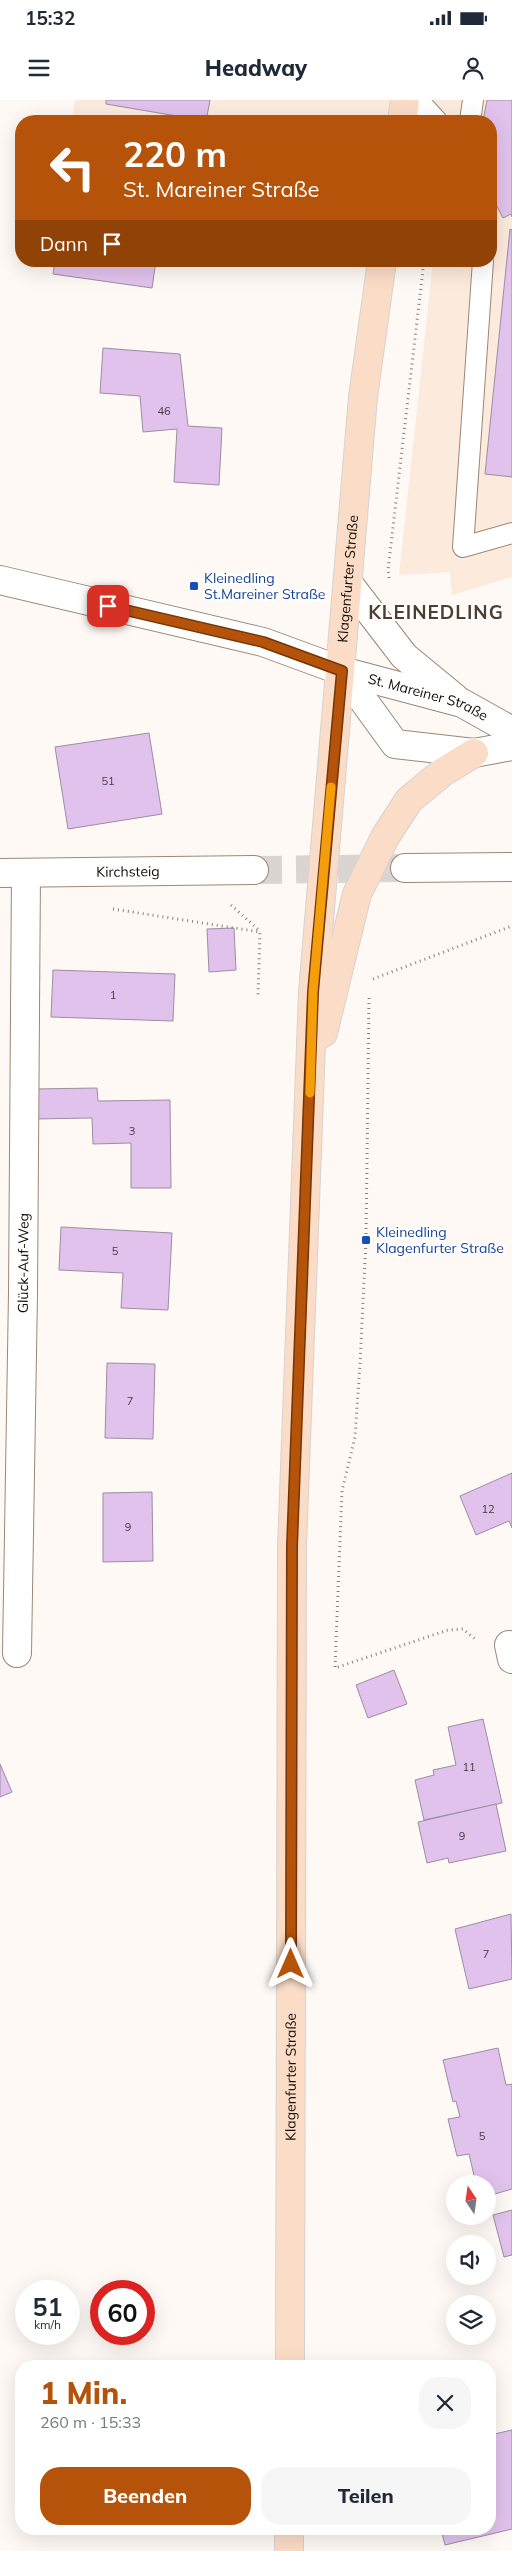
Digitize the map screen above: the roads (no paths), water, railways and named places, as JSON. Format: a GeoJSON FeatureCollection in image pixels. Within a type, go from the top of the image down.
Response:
{"type":"FeatureCollection","features":[{"type":"Feature","properties":{"kind":"main road"},"geometry":{"type":"LineString","coordinates":[[403,115],[405,100]]}},
{"type":"Feature","properties":{"kind":"main road","name":"Klagenfurter Straße"},"geometry":{"type":"LineString","coordinates":[[290,2360],[292,1546],[313,992],[342,671],[363,397],[381,267]]}},
{"type":"Feature","properties":{"kind":"main road"},"geometry":{"type":"LineString","coordinates":[[310,1088],[357,894],[385,837],[409,800],[443,772],[474,753]]}},
{"type":"Feature","properties":{"kind":"main road"},"geometry":{"type":"LineString","coordinates":[[289,2535],[289,2551]]}},
{"type":"Feature","properties":{"kind":"street","name":"St. Mareiner Straße"},"geometry":{"type":"LineString","coordinates":[[0,580],[263,642],[342,671],[462,703],[512,730]]}},
{"type":"Feature","properties":{"kind":"street"},"geometry":{"type":"LineString","coordinates":[[348,583],[404,656],[462,703]]}},
{"type":"Feature","properties":{"kind":"street","name":"St. Mareiner Straße"},"geometry":{"type":"LineString","coordinates":[[342,671],[395,744],[474,753],[512,746]]}},
{"type":"Feature","properties":{"kind":"street"},"geometry":{"type":"LineString","coordinates":[[405,868],[512,866]]}},
{"type":"Feature","properties":{"kind":"street","name":"Kirchsteig"},"geometry":{"type":"LineString","coordinates":[[13,873],[254,870]]}},
{"type":"Feature","properties":{"kind":"street","name":"Glück-Auf-Weg"},"geometry":{"type":"LineString","coordinates":[[13,873],[23,1293],[17,1652]]}},
{"type":"Feature","properties":{"kind":"lane"},"geometry":{"type":"LineString","coordinates":[[418,100],[432,115]]}},
{"type":"Feature","properties":{"kind":"lane"},"geometry":{"type":"LineString","coordinates":[[471,115],[473,100]]}},
{"type":"Feature","properties":{"kind":"lane"},"geometry":{"type":"LineString","coordinates":[[483,267],[464,547],[512,533]]}},
{"type":"Feature","properties":{"kind":"tunnel"},"geometry":{"type":"LineString","coordinates":[[254,870],[405,868]]}},
{"type":"Feature","properties":{"kind":"place","name":"Kleinedling St.Mareiner Straße"},"geometry":{"type":"Point","coordinates":[194,586]}},
{"type":"Feature","properties":{"kind":"place","name":"Kleinedling Klagenfurter Straße"},"geometry":{"type":"Point","coordinates":[366,1240]}},
{"type":"Feature","properties":{"kind":"district","name":"KLEINEDLING"},"geometry":{"type":"Point","coordinates":[436,612]}}]}
